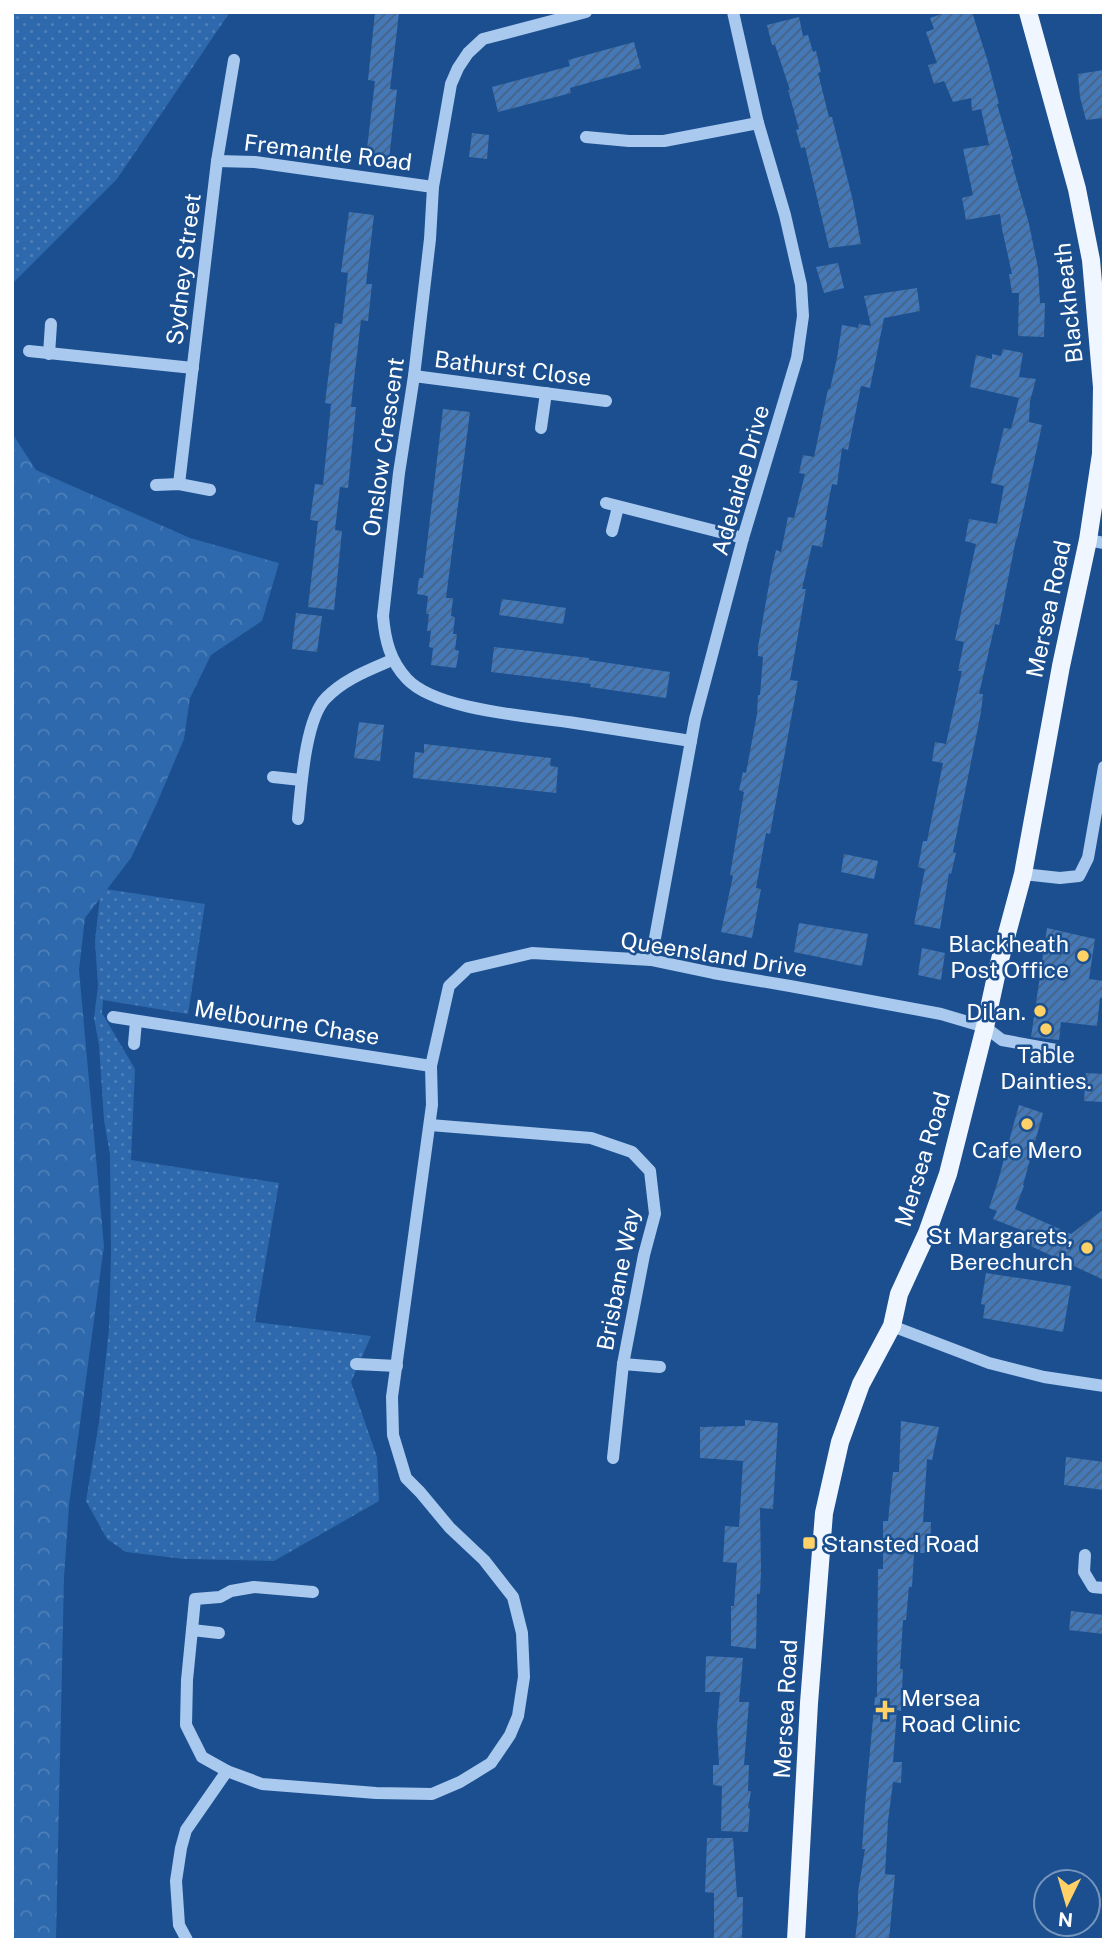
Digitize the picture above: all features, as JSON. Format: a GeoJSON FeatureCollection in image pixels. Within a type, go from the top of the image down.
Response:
{"type":"FeatureCollection","features":[{"type":"Feature","properties":{"kind":"main road","name":"Blackheath"},"geometry":{"type":"LineString","coordinates":[[1028,12],[1079,201],[1091,260],[1103,386]]}},
{"type":"Feature","properties":{"kind":"main road","name":"Mersea Road"},"geometry":{"type":"LineString","coordinates":[[796,1940],[809,1703],[824,1513],[840,1442],[861,1384],[892,1326],[899,1294],[927,1233],[948,1174],[1023,874],[1061,666],[1096,542],[1103,386]]}},
{"type":"Feature","properties":{"kind":"street","name":"Onslow Crescent"},"geometry":{"type":"LineString","coordinates":[[586,12],[483,39],[468,53],[451,84],[433,187],[430,239],[383,616],[385,637],[392,660],[408,681],[436,697],[484,711],[691,741]]}},
{"type":"Feature","properties":{"kind":"street","name":"Adelaide Drive"},"geometry":{"type":"LineString","coordinates":[[651,960],[695,719],[743,538],[797,358],[803,316],[801,285],[785,215],[758,123],[733,12]]}},
{"type":"Feature","properties":{"kind":"street","name":"Sydney Street"},"geometry":{"type":"LineString","coordinates":[[178,484],[217,161],[233,60]]}},
{"type":"Feature","properties":{"kind":"street"},"geometry":{"type":"LineString","coordinates":[[586,137],[664,141],[758,123]]}},
{"type":"Feature","properties":{"kind":"street","name":"Fremantle Road"},"geometry":{"type":"LineString","coordinates":[[217,161],[255,162],[433,187]]}},
{"type":"Feature","properties":{"kind":"street"},"geometry":{"type":"LineString","coordinates":[[49,354],[51,324]]}},
{"type":"Feature","properties":{"kind":"street"},"geometry":{"type":"LineString","coordinates":[[29,351],[193,368]]}},
{"type":"Feature","properties":{"kind":"street","name":"Bathurst Close"},"geometry":{"type":"LineString","coordinates":[[414,376],[606,401]]}},
{"type":"Feature","properties":{"kind":"street"},"geometry":{"type":"LineString","coordinates":[[541,428],[546,393]]}},
{"type":"Feature","properties":{"kind":"street"},"geometry":{"type":"LineString","coordinates":[[156,485],[178,484],[210,490]]}},
{"type":"Feature","properties":{"kind":"street"},"geometry":{"type":"LineString","coordinates":[[612,531],[612,505],[743,538]]}},
{"type":"Feature","properties":{"kind":"street"},"geometry":{"type":"LineString","coordinates":[[298,819],[309,732],[324,699],[348,680],[392,660]]}},
{"type":"Feature","properties":{"kind":"street"},"geometry":{"type":"LineString","coordinates":[[1023,874],[1060,878],[1079,876],[1088,858],[1104,767]]}},
{"type":"Feature","properties":{"kind":"street"},"geometry":{"type":"LineString","coordinates":[[273,777],[301,780]]}},
{"type":"Feature","properties":{"kind":"street","name":"Queensland Drive"},"geometry":{"type":"LineString","coordinates":[[313,1592],[254,1587],[231,1591],[220,1597],[195,1599],[187,1680],[186,1725],[202,1757],[227,1771],[262,1784],[376,1793],[432,1794],[460,1782],[491,1763],[510,1735],[518,1716],[524,1677],[523,1633],[513,1597],[484,1560],[450,1528],[406,1478],[393,1435],[392,1397],[430,1125],[431,1066],[449,986],[468,968],[532,953],[651,960],[713,974],[940,1014],[985,1027],[1002,1040],[1056,1050]]}},
{"type":"Feature","properties":{"kind":"street","name":"Melbourne Chase"},"geometry":{"type":"LineString","coordinates":[[113,1017],[431,1066]]}},
{"type":"Feature","properties":{"kind":"street"},"geometry":{"type":"LineString","coordinates":[[134,1044],[136,1021]]}},
{"type":"Feature","properties":{"kind":"street","name":"Brisbane Way"},"geometry":{"type":"LineString","coordinates":[[430,1125],[592,1138],[632,1152],[650,1171],[655,1214],[644,1255],[623,1363],[613,1458]]}},
{"type":"Feature","properties":{"kind":"street"},"geometry":{"type":"LineString","coordinates":[[892,1326],[989,1363],[1044,1377],[1104,1386]]}},
{"type":"Feature","properties":{"kind":"street"},"geometry":{"type":"LineString","coordinates":[[623,1363],[660,1367]]}},
{"type":"Feature","properties":{"kind":"street"},"geometry":{"type":"LineString","coordinates":[[356,1364],[397,1366]]}},
{"type":"Feature","properties":{"kind":"street"},"geometry":{"type":"LineString","coordinates":[[1085,1555],[1084,1572],[1093,1587],[1104,1588]]}},
{"type":"Feature","properties":{"kind":"street"},"geometry":{"type":"LineString","coordinates":[[192,1630],[219,1633]]}},
{"type":"Feature","properties":{"kind":"street"},"geometry":{"type":"LineString","coordinates":[[187,1940],[179,1925],[176,1881],[181,1848],[186,1830],[227,1771]]}},
{"type":"Feature","properties":{"kind":"green space"},"geometry":{"type":"Polygon","coordinates":[[[12,12],[230,12],[117,179],[12,284],[12,12]]]}},
{"type":"Feature","properties":{"kind":"green space"},"geometry":{"type":"Polygon","coordinates":[[[12,433],[36,470],[190,538],[279,563],[262,621],[211,655],[190,698],[184,739],[131,858],[85,918],[79,970],[104,1246],[69,1505],[64,1578],[56,1940],[12,1940],[12,433]]]}},
{"type":"Feature","properties":{"kind":"green space"},"geometry":{"type":"Polygon","coordinates":[[[105,889],[205,904],[188,1014],[103,1000],[102,1013],[135,1069],[131,1160],[279,1183],[255,1322],[371,1336],[351,1382],[377,1457],[379,1501],[274,1561],[184,1559],[126,1552],[107,1539],[86,1501],[99,1422],[109,1329],[110,1155],[94,1018],[98,986],[95,941],[100,896],[105,889]]]}},
{"type":"Feature","properties":{"kind":"building"},"geometry":{"type":"Polygon","coordinates":[[[375,12],[399,13],[390,89],[397,90],[389,159],[366,157],[375,81],[368,80],[375,12]]]}},
{"type":"Feature","properties":{"kind":"building"},"geometry":{"type":"Polygon","coordinates":[[[948,12],[972,12],[988,62],[1038,268],[1040,303],[1045,303],[1044,337],[1018,336],[1019,293],[1012,293],[1009,274],[1012,274],[1000,214],[966,220],[962,198],[973,195],[963,149],[989,145],[981,109],[972,111],[971,98],[953,102],[944,81],[934,84],[928,65],[937,63],[926,32],[934,29],[930,18],[948,12]]]}},
{"type":"Feature","properties":{"kind":"building"},"geometry":{"type":"Polygon","coordinates":[[[799,17],[803,36],[808,35],[813,52],[816,51],[821,72],[818,73],[829,117],[832,117],[861,244],[829,248],[805,147],[801,148],[796,130],[799,129],[790,90],[775,45],[772,45],[767,25],[799,17]]]}},
{"type":"Feature","properties":{"kind":"building"},"geometry":{"type":"Polygon","coordinates":[[[634,42],[641,68],[570,88],[571,93],[498,112],[492,87],[570,66],[568,60],[634,42]]]}},
{"type":"Feature","properties":{"kind":"building"},"geometry":{"type":"Polygon","coordinates":[[[1104,70],[1104,118],[1086,120],[1078,74],[1104,70]]]}},
{"type":"Feature","properties":{"kind":"building"},"geometry":{"type":"Polygon","coordinates":[[[472,133],[489,135],[487,159],[469,157],[472,133]]]}},
{"type":"Feature","properties":{"kind":"building"},"geometry":{"type":"Polygon","coordinates":[[[349,212],[374,215],[366,284],[372,284],[368,321],[361,320],[351,407],[356,407],[348,488],[340,487],[335,530],[342,531],[334,610],[308,607],[318,521],[310,520],[315,484],[323,485],[331,404],[325,403],[335,323],[342,324],[348,273],[341,272],[349,212]]]}},
{"type":"Feature","properties":{"kind":"building"},"geometry":{"type":"Polygon","coordinates":[[[838,263],[844,288],[824,293],[816,267],[838,263]]]}},
{"type":"Feature","properties":{"kind":"building"},"geometry":{"type":"Polygon","coordinates":[[[917,288],[920,311],[884,318],[870,388],[861,386],[848,450],[842,448],[837,485],[832,484],[822,547],[812,545],[802,589],[806,589],[790,680],[798,681],[770,834],[766,833],[756,888],[761,889],[752,938],[721,932],[733,876],[730,875],[744,792],[739,790],[743,772],[746,773],[760,695],[763,657],[758,656],[758,647],[771,573],[776,550],[781,552],[788,517],[794,518],[805,474],[799,473],[803,455],[814,457],[842,325],[858,328],[859,324],[871,326],[864,296],[917,288]]]}},
{"type":"Feature","properties":{"kind":"building"},"geometry":{"type":"Polygon","coordinates":[[[1003,349],[1023,353],[1019,377],[1036,379],[1030,401],[1029,422],[1042,425],[999,625],[995,624],[979,694],[983,694],[981,712],[940,929],[914,924],[925,869],[918,867],[923,841],[927,841],[943,763],[932,761],[935,742],[946,744],[962,671],[958,671],[964,642],[955,640],[976,544],[965,541],[969,519],[997,524],[1004,486],[991,483],[1004,428],[1011,429],[1019,398],[970,387],[976,355],[992,359],[992,354],[1001,356],[1003,349]]]}},
{"type":"Feature","properties":{"kind":"building"},"geometry":{"type":"Polygon","coordinates":[[[443,409],[470,412],[446,598],[453,598],[453,634],[457,634],[455,650],[459,651],[456,668],[431,665],[433,648],[429,647],[431,631],[427,631],[429,614],[426,614],[428,596],[417,594],[419,578],[423,578],[443,409]]]}},
{"type":"Feature","properties":{"kind":"building"},"geometry":{"type":"Polygon","coordinates":[[[502,599],[566,608],[563,624],[499,615],[502,599]]]}},
{"type":"Feature","properties":{"kind":"building"},"geometry":{"type":"Polygon","coordinates":[[[296,613],[322,616],[317,652],[292,649],[296,613]]]}},
{"type":"Feature","properties":{"kind":"building"},"geometry":{"type":"Polygon","coordinates":[[[494,647],[589,658],[670,672],[666,698],[590,687],[591,684],[491,672],[494,647]]]}},
{"type":"Feature","properties":{"kind":"building"},"geometry":{"type":"Polygon","coordinates":[[[359,722],[384,725],[380,761],[354,758],[359,722]]]}},
{"type":"Feature","properties":{"kind":"building"},"geometry":{"type":"Polygon","coordinates":[[[424,744],[551,758],[550,766],[558,767],[556,793],[413,778],[415,752],[424,753],[424,744]]]}},
{"type":"Feature","properties":{"kind":"building"},"geometry":{"type":"Polygon","coordinates":[[[844,854],[878,861],[874,879],[841,872],[844,854]]]}},
{"type":"Feature","properties":{"kind":"building"},"geometry":{"type":"Polygon","coordinates":[[[799,923],[868,934],[862,966],[794,952],[799,923]]]}},
{"type":"Feature","properties":{"kind":"building"},"geometry":{"type":"Polygon","coordinates":[[[1047,928],[1095,939],[1089,979],[1104,981],[1104,998],[1100,998],[1097,1026],[1061,1022],[1059,1040],[1031,1037],[1047,928]]]}},
{"type":"Feature","properties":{"kind":"building"},"geometry":{"type":"Polygon","coordinates":[[[922,948],[945,953],[941,980],[918,975],[922,948]]]}},
{"type":"Feature","properties":{"kind":"building"},"geometry":{"type":"Polygon","coordinates":[[[1086,1073],[1104,1074],[1104,1102],[1084,1101],[1086,1073]]]}},
{"type":"Feature","properties":{"kind":"building"},"geometry":{"type":"Polygon","coordinates":[[[1019,1105],[1043,1113],[1024,1186],[1015,1209],[1071,1234],[1104,1209],[1104,1280],[1022,1242],[1026,1232],[993,1219],[997,1211],[989,1208],[1019,1105]]]}},
{"type":"Feature","properties":{"kind":"building"},"geometry":{"type":"Polygon","coordinates":[[[986,1273],[1071,1286],[1063,1332],[983,1318],[985,1305],[981,1304],[986,1273]]]}},
{"type":"Feature","properties":{"kind":"building"},"geometry":{"type":"Polygon","coordinates":[[[745,1420],[778,1423],[773,1509],[760,1508],[761,1572],[760,1594],[757,1594],[756,1649],[731,1646],[731,1606],[734,1606],[737,1563],[723,1562],[725,1526],[739,1527],[743,1461],[700,1458],[700,1427],[745,1426],[745,1420]]]}},
{"type":"Feature","properties":{"kind":"building"},"geometry":{"type":"Polygon","coordinates":[[[901,1421],[939,1427],[932,1460],[927,1459],[923,1522],[931,1522],[930,1553],[914,1553],[912,1587],[909,1587],[906,1620],[903,1620],[901,1711],[897,1710],[893,1762],[902,1762],[901,1783],[893,1782],[885,1874],[895,1875],[889,1940],[855,1940],[858,1892],[865,1849],[862,1849],[865,1805],[877,1697],[878,1569],[883,1569],[883,1521],[888,1521],[893,1472],[899,1472],[901,1421]]]}},
{"type":"Feature","properties":{"kind":"building"},"geometry":{"type":"Polygon","coordinates":[[[1066,1457],[1104,1462],[1104,1490],[1064,1485],[1066,1457]]]}},
{"type":"Feature","properties":{"kind":"building"},"geometry":{"type":"Polygon","coordinates":[[[1071,1611],[1104,1615],[1104,1634],[1069,1630],[1071,1611]]]}},
{"type":"Feature","properties":{"kind":"building"},"geometry":{"type":"Polygon","coordinates":[[[706,1656],[743,1658],[739,1702],[749,1702],[744,1765],[749,1765],[748,1791],[751,1791],[748,1832],[721,1831],[722,1786],[713,1785],[713,1765],[719,1765],[717,1727],[720,1692],[705,1692],[706,1656]]]}},
{"type":"Feature","properties":{"kind":"building"},"geometry":{"type":"Polygon","coordinates":[[[707,1838],[733,1838],[737,1897],[743,1897],[742,1940],[714,1940],[714,1893],[705,1892],[707,1838]]]}},
{"type":"Feature","properties":{"kind":"place","name":"Blackheath Post Office"},"geometry":{"type":"Point","coordinates":[1083,956]}},
{"type":"Feature","properties":{"kind":"place","name":"Dilan."},"geometry":{"type":"Point","coordinates":[1040,1011]}},
{"type":"Feature","properties":{"kind":"place","name":"Table Dainties."},"geometry":{"type":"Point","coordinates":[1046,1029]}},
{"type":"Feature","properties":{"kind":"place","name":"Cafe Mero"},"geometry":{"type":"Point","coordinates":[1027,1124]}},
{"type":"Feature","properties":{"kind":"place","name":"St Margarets, Berechurch"},"geometry":{"type":"Point","coordinates":[1087,1248]}},
{"type":"Feature","properties":{"kind":"place","name":"Stansted Road"},"geometry":{"type":"Point","coordinates":[809,1543]}},
{"type":"Feature","properties":{"kind":"place","name":"Mersea Road Clinic"},"geometry":{"type":"Point","coordinates":[885,1710]}}]}
